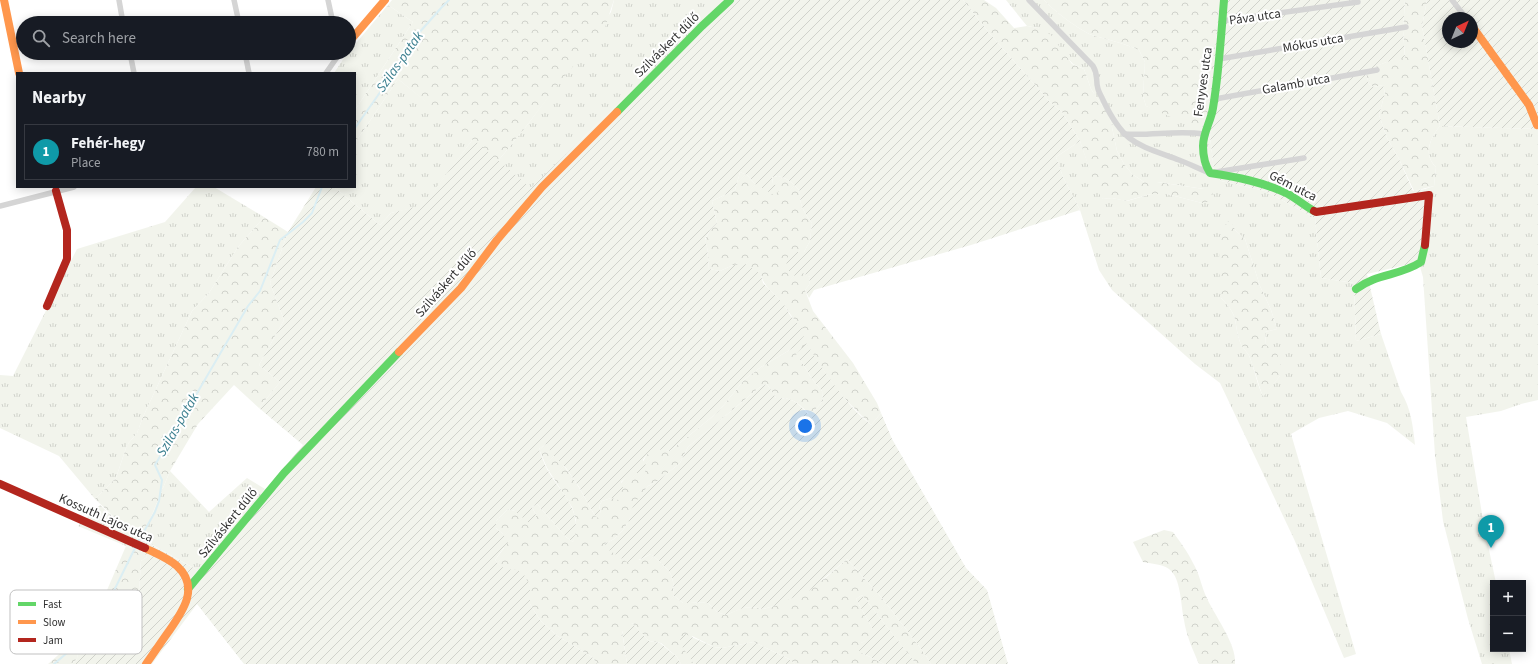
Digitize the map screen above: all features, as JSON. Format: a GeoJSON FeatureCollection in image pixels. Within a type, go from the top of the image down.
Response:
{"type":"FeatureCollection","features":[{"type":"Feature","properties":{"kind":"street"},"geometry":{"type":"LineString","coordinates":[[4,0],[18,72]]}},
{"type":"Feature","properties":{"kind":"street"},"geometry":{"type":"LineString","coordinates":[[119,0],[122,16]]}},
{"type":"Feature","properties":{"kind":"street"},"geometry":{"type":"LineString","coordinates":[[234,0],[237,16]]}},
{"type":"Feature","properties":{"kind":"street"},"geometry":{"type":"LineString","coordinates":[[328,0],[331,16]]}},
{"type":"Feature","properties":{"kind":"street"},"geometry":{"type":"LineString","coordinates":[[356,34],[385,0]]}},
{"type":"Feature","properties":{"kind":"street","name":"Szilváskert dűlő"},"geometry":{"type":"LineString","coordinates":[[188,590],[284,473],[461,288],[534,196],[584,144],[730,0]]}},
{"type":"Feature","properties":{"kind":"street"},"geometry":{"type":"LineString","coordinates":[[1029,0],[1093,66],[1097,72],[1098,88],[1103,101],[1114,120],[1124,134],[1140,146],[1210,173],[1304,158]]}},
{"type":"Feature","properties":{"kind":"street","name":"Fenyves utca"},"geometry":{"type":"LineString","coordinates":[[1124,134],[1145,135],[1177,132],[1204,134],[1212,120],[1224,0]]}},
{"type":"Feature","properties":{"kind":"street"},"geometry":{"type":"LineString","coordinates":[[1452,0],[1461,12]]}},
{"type":"Feature","properties":{"kind":"street","name":"Páva utca"},"geometry":{"type":"LineString","coordinates":[[1222,21],[1358,2]]}},
{"type":"Feature","properties":{"kind":"street","name":"Mókus utca"},"geometry":{"type":"LineString","coordinates":[[1219,59],[1406,27]]}},
{"type":"Feature","properties":{"kind":"street"},"geometry":{"type":"LineString","coordinates":[[1478,34],[1529,105],[1537,125]]}},
{"type":"Feature","properties":{"kind":"street"},"geometry":{"type":"LineString","coordinates":[[131,60],[134,72]]}},
{"type":"Feature","properties":{"kind":"street"},"geometry":{"type":"LineString","coordinates":[[246,60],[249,72]]}},
{"type":"Feature","properties":{"kind":"street"},"geometry":{"type":"LineString","coordinates":[[327,72],[334,60]]}},
{"type":"Feature","properties":{"kind":"street","name":"Galamb utca"},"geometry":{"type":"LineString","coordinates":[[1215,99],[1377,70]]}},
{"type":"Feature","properties":{"kind":"street"},"geometry":{"type":"LineString","coordinates":[[1204,134],[1203,148],[1205,162],[1210,173]]}},
{"type":"Feature","properties":{"kind":"street","name":"Gém utca"},"geometry":{"type":"LineString","coordinates":[[1210,173],[1251,180],[1273,188],[1290,195],[1316,212],[1429,195],[1425,246],[1421,262],[1411,268],[1363,282],[1356,289]]}},
{"type":"Feature","properties":{"kind":"street"},"geometry":{"type":"LineString","coordinates":[[42,188],[43,194]]}},
{"type":"Feature","properties":{"kind":"street"},"geometry":{"type":"LineString","coordinates":[[0,206],[70,188]]}},
{"type":"Feature","properties":{"kind":"street"},"geometry":{"type":"LineString","coordinates":[[47,306],[67,259],[67,230],[56,191]]}},
{"type":"Feature","properties":{"kind":"street","name":"Kossuth Lajos utca"},"geometry":{"type":"LineString","coordinates":[[0,484],[166,559],[178,566],[186,579],[188,590]]}},
{"type":"Feature","properties":{"kind":"street"},"geometry":{"type":"LineString","coordinates":[[146,664],[183,611],[188,590]]}},
{"type":"Feature","properties":{"kind":"green space"},"geometry":{"type":"Polygon","coordinates":[[[392,0],[614,0],[605,27],[498,161],[398,79],[356,142],[356,108],[413,22],[388,5],[392,0]]]}},
{"type":"Feature","properties":{"kind":"green space"},"geometry":{"type":"Polygon","coordinates":[[[614,0],[726,0],[530,189],[498,161],[528,124],[611,12],[614,0]]]}},
{"type":"Feature","properties":{"kind":"green space"},"geometry":{"type":"Polygon","coordinates":[[[726,0],[963,0],[990,34],[1049,101],[1062,112],[1080,141],[1056,157],[1063,177],[1080,210],[971,245],[814,290],[809,298],[805,290],[809,285],[810,277],[803,273],[793,276],[787,268],[787,259],[790,252],[804,252],[810,241],[812,223],[800,200],[800,191],[791,182],[784,178],[776,176],[772,177],[773,184],[779,186],[779,191],[774,195],[755,184],[747,175],[740,172],[735,190],[712,201],[717,223],[710,230],[705,239],[709,269],[720,271],[733,265],[745,264],[754,269],[761,275],[763,283],[783,303],[790,315],[804,330],[804,336],[793,348],[761,367],[745,379],[718,412],[670,451],[658,450],[648,454],[643,460],[647,467],[644,474],[641,476],[634,471],[621,482],[623,488],[618,500],[611,498],[602,501],[599,506],[601,513],[600,519],[595,516],[579,487],[566,468],[552,454],[546,444],[539,449],[547,469],[573,511],[576,521],[576,531],[573,542],[566,537],[537,504],[532,507],[536,515],[536,522],[530,524],[515,511],[508,509],[496,521],[496,528],[503,534],[508,542],[495,560],[504,568],[510,570],[517,569],[525,576],[530,586],[530,604],[540,620],[556,635],[592,657],[597,664],[244,664],[197,604],[152,664],[72,664],[77,659],[78,654],[142,654],[142,590],[139,590],[141,561],[147,557],[144,552],[126,546],[132,534],[199,571],[303,445],[259,408],[280,382],[259,365],[284,320],[270,283],[288,232],[315,188],[335,188],[380,225],[391,213],[423,205],[473,139],[531,188],[726,0]]]}},
{"type":"Feature","properties":{"kind":"green space"},"geometry":{"type":"Polygon","coordinates":[[[963,0],[984,0],[996,8],[1014,28],[1027,26],[1038,28],[1051,35],[1072,64],[1084,69],[1091,89],[1109,113],[1117,151],[1124,164],[1132,174],[1144,182],[1157,182],[1204,189],[1212,192],[1214,200],[1202,203],[1167,194],[1151,194],[1126,201],[1112,198],[1103,199],[1096,189],[1080,141],[1062,112],[1049,101],[990,34],[963,0]]]}},
{"type":"Feature","properties":{"kind":"green space"},"geometry":{"type":"Polygon","coordinates":[[[1006,0],[1044,0],[1053,9],[1080,29],[1092,35],[1128,45],[1139,50],[1145,62],[1143,96],[1146,106],[1209,127],[1214,171],[1221,181],[1265,191],[1315,218],[1321,278],[1354,283],[1356,341],[1381,334],[1409,411],[1415,445],[1387,423],[1348,411],[1319,418],[1291,434],[1356,654],[1344,658],[1294,539],[1220,383],[1195,364],[1112,290],[1099,270],[1080,210],[1063,177],[1056,157],[1080,141],[1090,170],[1103,199],[1112,198],[1127,201],[1151,194],[1167,194],[1202,203],[1204,189],[1157,182],[1144,182],[1132,174],[1124,164],[1117,151],[1109,113],[1091,89],[1084,69],[1073,64],[1038,28],[1027,26],[1006,0]],[[1235,230],[1221,281],[1221,298],[1234,315],[1240,342],[1250,358],[1263,396],[1280,376],[1266,345],[1265,332],[1277,329],[1271,310],[1260,286],[1245,239],[1235,230]]]}},
{"type":"Feature","properties":{"kind":"green space"},"geometry":{"type":"Polygon","coordinates":[[[1044,0],[1220,0],[1209,127],[1192,125],[1146,106],[1143,96],[1145,62],[1139,50],[1128,45],[1092,35],[1080,29],[1053,9],[1044,0]]]}},
{"type":"Feature","properties":{"kind":"green space"},"geometry":{"type":"Polygon","coordinates":[[[1220,0],[1405,0],[1403,30],[1405,58],[1384,63],[1375,67],[1366,74],[1369,84],[1374,87],[1383,85],[1385,93],[1379,115],[1387,138],[1399,159],[1413,191],[1425,189],[1427,207],[1419,256],[1414,263],[1367,274],[1381,334],[1356,341],[1354,283],[1321,278],[1315,218],[1265,191],[1221,181],[1214,171],[1208,118],[1220,0]]]}},
{"type":"Feature","properties":{"kind":"green space"},"geometry":{"type":"Polygon","coordinates":[[[1405,0],[1427,0],[1422,26],[1440,126],[1433,136],[1429,146],[1430,157],[1436,167],[1434,186],[1414,191],[1387,138],[1379,115],[1385,93],[1383,85],[1374,87],[1369,84],[1366,74],[1379,65],[1405,57],[1403,30],[1405,0]]]}},
{"type":"Feature","properties":{"kind":"green space"},"geometry":{"type":"Polygon","coordinates":[[[1427,0],[1538,0],[1538,129],[1440,126],[1422,26],[1427,0]]]}},
{"type":"Feature","properties":{"kind":"green space"},"geometry":{"type":"Polygon","coordinates":[[[388,5],[413,22],[356,108],[356,72],[335,72],[343,60],[356,60],[356,43],[388,5]]]}},
{"type":"Feature","properties":{"kind":"green space"},"geometry":{"type":"Polygon","coordinates":[[[398,79],[473,139],[423,206],[391,213],[380,225],[335,188],[356,188],[356,142],[398,79]]]}},
{"type":"Feature","properties":{"kind":"green space"},"geometry":{"type":"Polygon","coordinates":[[[1440,126],[1538,129],[1538,400],[1501,411],[1466,417],[1484,526],[1495,580],[1490,580],[1490,652],[1510,652],[1512,664],[1482,664],[1468,619],[1443,521],[1435,455],[1423,277],[1420,267],[1414,263],[1427,207],[1425,189],[1434,186],[1436,167],[1432,162],[1429,152],[1429,146],[1433,136],[1440,126]]]}},
{"type":"Feature","properties":{"kind":"green space"},"geometry":{"type":"Polygon","coordinates":[[[740,172],[747,175],[755,184],[773,184],[772,177],[776,176],[784,178],[791,182],[800,191],[800,200],[803,208],[812,223],[810,241],[804,252],[803,273],[810,277],[809,285],[805,290],[813,311],[853,363],[877,403],[881,413],[871,425],[837,390],[806,344],[801,361],[812,379],[822,391],[823,401],[815,410],[809,414],[801,406],[791,400],[776,398],[767,384],[760,387],[688,447],[680,463],[658,481],[648,486],[632,510],[629,521],[623,530],[614,539],[605,544],[639,560],[651,554],[669,571],[674,587],[673,595],[683,603],[702,602],[709,604],[717,612],[726,615],[742,608],[753,607],[763,609],[774,606],[824,579],[847,559],[882,598],[931,664],[916,664],[862,595],[856,599],[872,628],[872,638],[861,643],[862,653],[884,664],[795,664],[789,659],[754,642],[722,648],[714,647],[692,636],[691,659],[694,664],[681,664],[677,657],[661,643],[649,641],[632,623],[622,631],[627,664],[597,664],[592,657],[556,635],[540,620],[530,604],[530,586],[502,568],[495,560],[504,548],[503,534],[496,528],[496,521],[508,509],[536,515],[532,507],[537,504],[566,537],[573,542],[576,520],[572,507],[547,468],[539,449],[546,444],[575,481],[595,516],[601,513],[599,506],[602,501],[611,498],[624,479],[635,470],[641,475],[643,462],[648,454],[656,450],[670,451],[718,412],[745,379],[761,367],[793,348],[798,324],[780,300],[767,287],[762,280],[761,275],[733,265],[720,271],[709,269],[705,240],[710,230],[717,223],[712,201],[735,190],[740,172]]]}},
{"type":"Feature","properties":{"kind":"green space"},"geometry":{"type":"Polygon","coordinates":[[[195,188],[216,188],[264,217],[238,247],[209,293],[192,311],[137,433],[127,445],[116,478],[95,499],[59,456],[0,428],[0,375],[13,376],[77,249],[165,222],[195,188]]]}},
{"type":"Feature","properties":{"kind":"green space"},"geometry":{"type":"Polygon","coordinates":[[[264,217],[288,232],[270,283],[284,320],[259,365],[280,382],[259,408],[234,385],[198,424],[170,471],[142,539],[132,534],[95,499],[116,478],[127,445],[137,433],[192,311],[209,293],[238,247],[264,217]]]}},
{"type":"Feature","properties":{"kind":"green space"},"geometry":{"type":"Polygon","coordinates":[[[1230,218],[1235,230],[1245,239],[1260,286],[1271,310],[1277,329],[1265,332],[1266,345],[1277,353],[1280,364],[1280,376],[1263,397],[1250,358],[1240,342],[1234,315],[1221,298],[1219,267],[1220,247],[1225,227],[1230,218]]]}},
{"type":"Feature","properties":{"kind":"green space"},"geometry":{"type":"Polygon","coordinates":[[[806,343],[843,397],[861,416],[871,425],[881,413],[892,439],[966,568],[987,590],[1008,664],[931,664],[882,598],[847,559],[810,590],[774,606],[763,609],[753,607],[743,608],[726,615],[717,612],[709,604],[702,602],[683,603],[673,595],[673,581],[669,571],[651,554],[630,564],[609,550],[605,544],[614,539],[623,530],[629,521],[631,510],[648,486],[658,481],[680,463],[688,447],[760,387],[767,384],[776,398],[787,399],[795,402],[808,414],[815,410],[823,401],[822,391],[812,379],[801,361],[795,356],[806,343]]]}},
{"type":"Feature","properties":{"kind":"green space"},"geometry":{"type":"Polygon","coordinates":[[[170,471],[209,512],[247,478],[265,489],[234,530],[199,571],[142,539],[170,471]]]}},
{"type":"Feature","properties":{"kind":"green space"},"geometry":{"type":"Polygon","coordinates":[[[100,505],[132,534],[126,546],[78,526],[100,505]]]}},
{"type":"Feature","properties":{"kind":"green space"},"geometry":{"type":"Polygon","coordinates":[[[1164,530],[1173,532],[1191,559],[1205,594],[1232,647],[1235,656],[1235,664],[1199,664],[1186,631],[1179,588],[1175,576],[1166,567],[1143,562],[1133,542],[1164,530]]]}},
{"type":"Feature","properties":{"kind":"green space"},"geometry":{"type":"Polygon","coordinates":[[[126,546],[144,552],[147,557],[141,561],[139,590],[107,590],[126,546]]]}},
{"type":"Feature","properties":{"kind":"green space"},"geometry":{"type":"Polygon","coordinates":[[[862,595],[916,664],[884,664],[862,653],[856,648],[861,643],[872,637],[872,628],[856,599],[862,595]]]}},
{"type":"Feature","properties":{"kind":"green space"},"geometry":{"type":"Polygon","coordinates":[[[632,623],[649,641],[660,643],[677,657],[681,664],[627,664],[622,630],[626,625],[632,623]]]}},
{"type":"Feature","properties":{"kind":"green space"},"geometry":{"type":"Polygon","coordinates":[[[685,634],[714,647],[722,648],[754,642],[789,659],[795,664],[694,664],[681,645],[680,638],[685,634]]]}},
{"type":"Feature","properties":{"kind":"green space"},"geometry":{"type":"Polygon","coordinates":[[[59,654],[78,654],[77,659],[72,664],[48,664],[59,654]]]}},
{"type":"Feature","properties":{"kind":"waterway","name":"Szilas-patak"},"geometry":{"type":"LineString","coordinates":[[356,127],[395,71],[418,34],[449,0]]}},
{"type":"Feature","properties":{"kind":"waterway","name":"Szilas-patak"},"geometry":{"type":"LineString","coordinates":[[138,542],[155,512],[159,501],[162,480],[155,465],[248,306],[260,291],[280,240],[312,213],[322,188]]}},
{"type":"Feature","properties":{"kind":"waterway","name":"Szilas-patak"},"geometry":{"type":"LineString","coordinates":[[114,590],[136,546]]}},
{"type":"Feature","properties":{"kind":"waterway","name":"Szilas-patak"},"geometry":{"type":"LineString","coordinates":[[54,664],[66,654]]}},
{"type":"Feature","properties":{"kind":"traffic: fast"},"geometry":{"type":"LineString","coordinates":[[617,112],[702,26],[730,0]]}},
{"type":"Feature","properties":{"kind":"traffic: fast"},"geometry":{"type":"LineString","coordinates":[[1224,0],[1215,94],[1212,113],[1203,141],[1203,153],[1207,167],[1210,173],[1250,180],[1279,190],[1288,194],[1314,211]]}},
{"type":"Feature","properties":{"kind":"traffic: fast"},"geometry":{"type":"LineString","coordinates":[[1356,289],[1372,280],[1405,270],[1421,262],[1425,245]]}},
{"type":"Feature","properties":{"kind":"traffic: fast"},"geometry":{"type":"LineString","coordinates":[[188,589],[284,473],[399,352]]}},
{"type":"Feature","properties":{"kind":"traffic: slow"},"geometry":{"type":"LineString","coordinates":[[4,0],[16,58]]}},
{"type":"Feature","properties":{"kind":"traffic: slow"},"geometry":{"type":"LineString","coordinates":[[356,34],[385,0]]}},
{"type":"Feature","properties":{"kind":"traffic: slow"},"geometry":{"type":"LineString","coordinates":[[1478,34],[1529,105],[1537,125]]}},
{"type":"Feature","properties":{"kind":"traffic: slow"},"geometry":{"type":"LineString","coordinates":[[16,60],[19,72]]}},
{"type":"Feature","properties":{"kind":"traffic: slow"},"geometry":{"type":"LineString","coordinates":[[399,352],[461,288],[497,240],[542,187],[617,112]]}},
{"type":"Feature","properties":{"kind":"traffic: slow"},"geometry":{"type":"LineString","coordinates":[[145,548],[166,558],[177,566],[184,574],[188,591],[184,607],[146,664]]}},
{"type":"Feature","properties":{"kind":"traffic: jam"},"geometry":{"type":"LineString","coordinates":[[47,306],[67,259],[67,230],[56,191]]}},
{"type":"Feature","properties":{"kind":"traffic: jam"},"geometry":{"type":"LineString","coordinates":[[1314,211],[1316,212],[1429,195],[1425,245]]}},
{"type":"Feature","properties":{"kind":"traffic: jam"},"geometry":{"type":"LineString","coordinates":[[0,484],[145,548]]}},
{"type":"Feature","properties":{"kind":"place","name":"Fehér-hegy"},"geometry":{"type":"Point","coordinates":[1491,548]}}]}
